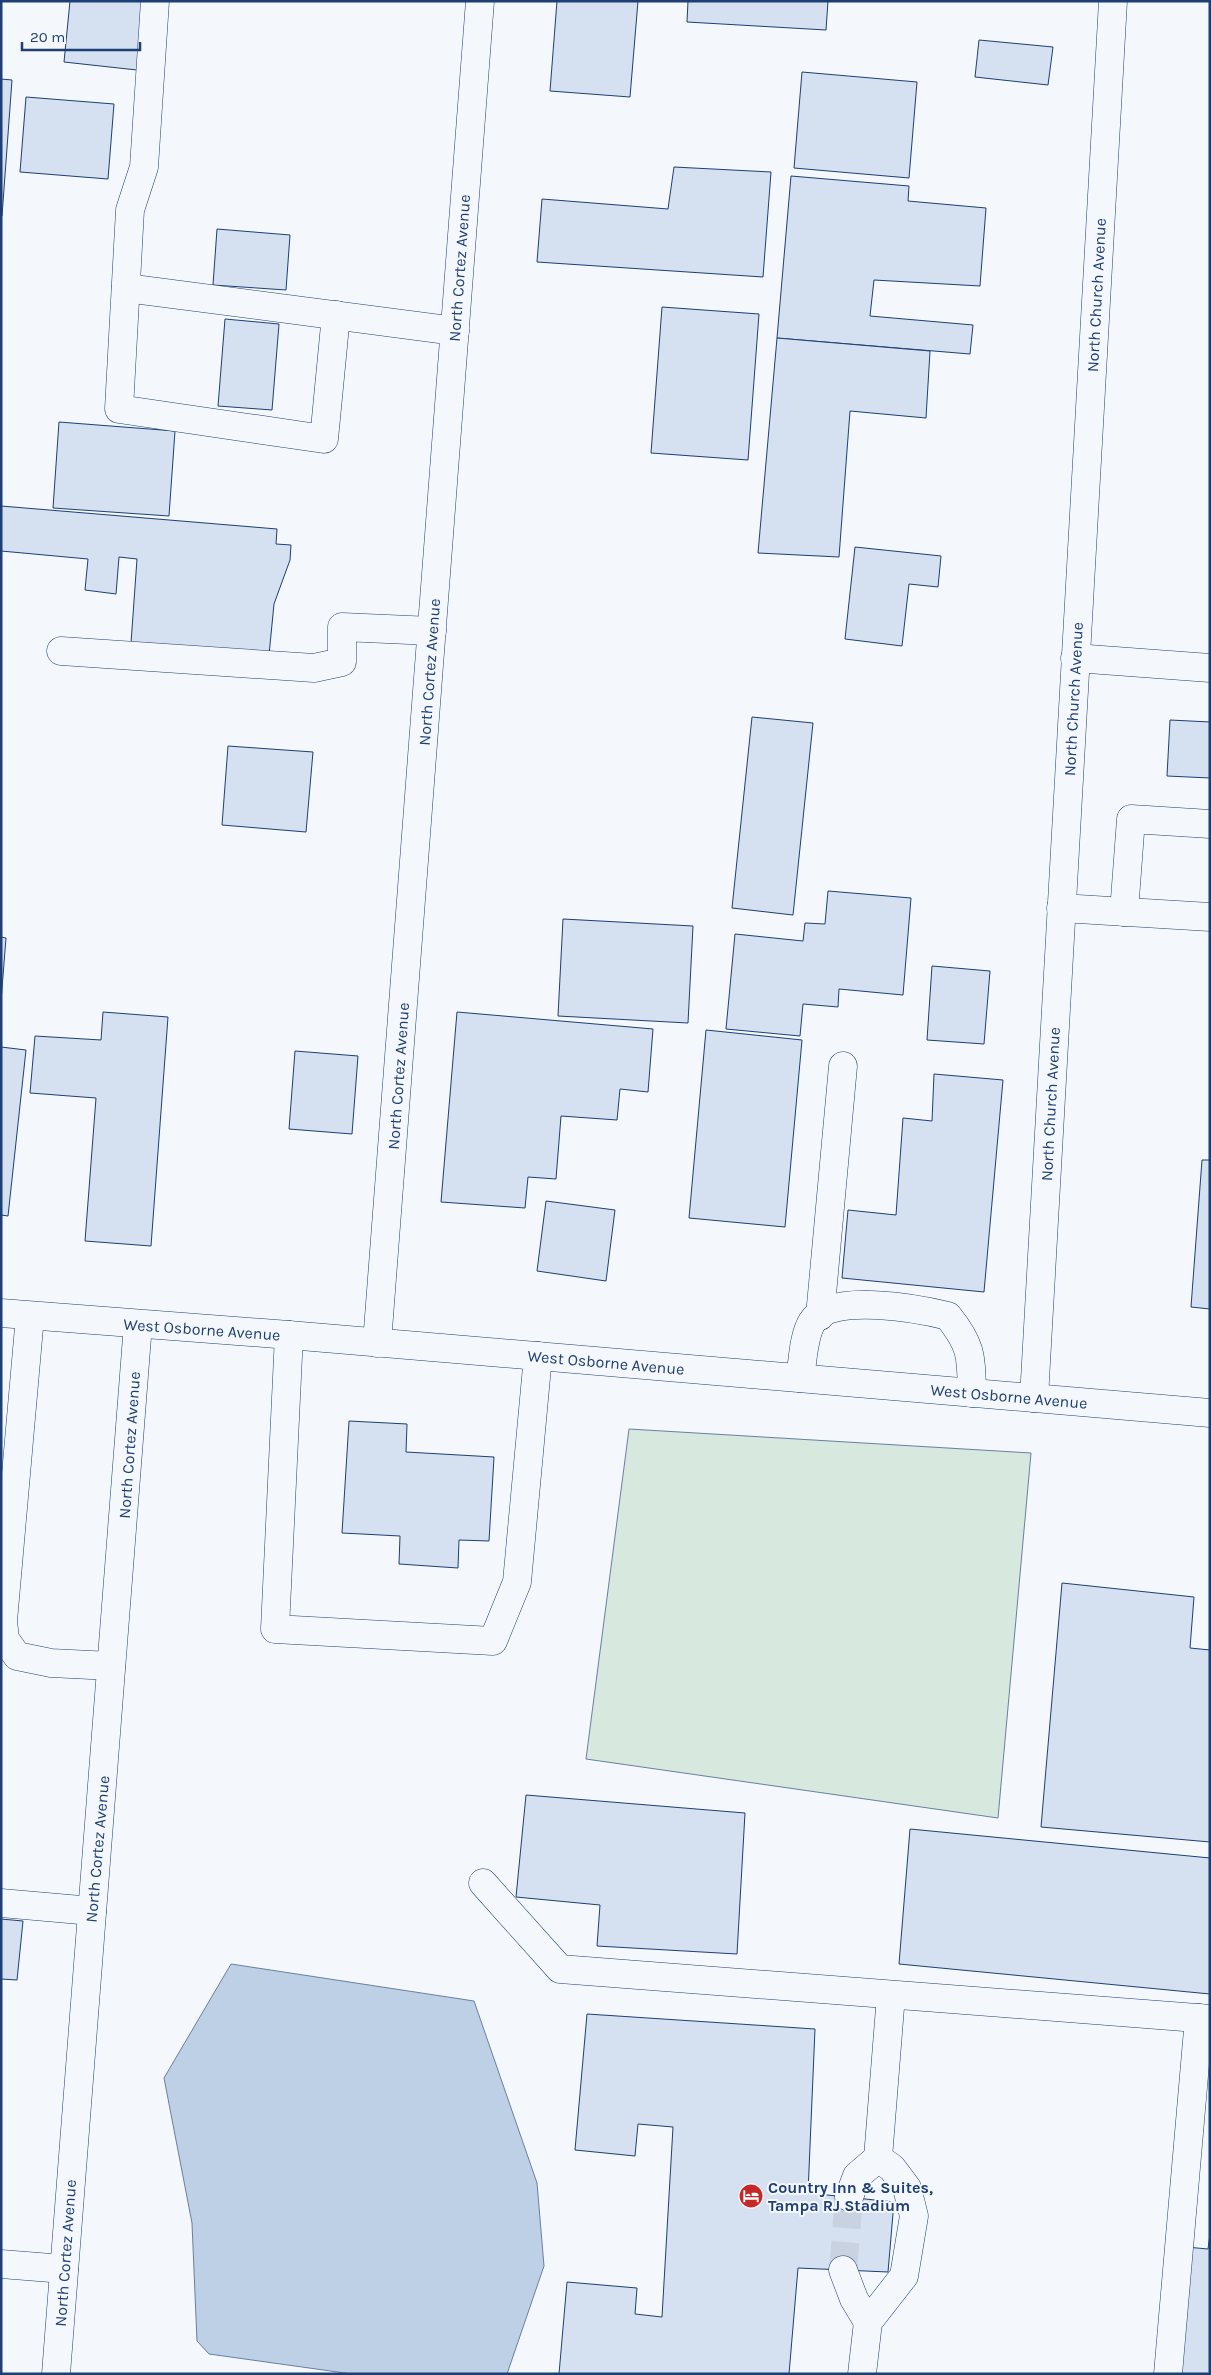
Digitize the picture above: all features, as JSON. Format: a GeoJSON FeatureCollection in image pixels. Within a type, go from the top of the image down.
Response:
{"type":"FeatureCollection","features":[{"type":"Feature","properties":{"kind":"street"},"geometry":{"type":"LineString","coordinates":[[155,1],[144,167],[130,210],[119,409],[324,439],[336,315]]}},
{"type":"Feature","properties":{"kind":"street","name":"North Cortez Avenue"},"geometry":{"type":"LineString","coordinates":[[378,1343],[480,1]]}},
{"type":"Feature","properties":{"kind":"street","name":"North Church Avenue"},"geometry":{"type":"LineString","coordinates":[[1034,1398],[1114,1]]}},
{"type":"Feature","properties":{"kind":"street"},"geometry":{"type":"LineString","coordinates":[[126,288],[455,331]]}},
{"type":"Feature","properties":{"kind":"street"},"geometry":{"type":"LineString","coordinates":[[60,651],[314,668],[342,662],[342,627],[432,631]]}},
{"type":"Feature","properties":{"kind":"street"},"geometry":{"type":"LineString","coordinates":[[1075,658],[1210,668]]}},
{"type":"Feature","properties":{"kind":"street"},"geometry":{"type":"LineString","coordinates":[[1124,912],[1131,819],[1210,824]]}},
{"type":"Feature","properties":{"kind":"street"},"geometry":{"type":"LineString","coordinates":[[1061,908],[1210,917]]}},
{"type":"Feature","properties":{"kind":"street"},"geometry":{"type":"LineString","coordinates":[[820,1316],[843,1066]]}},
{"type":"Feature","properties":{"kind":"street"},"geometry":{"type":"LineString","coordinates":[[800,1378],[813,1320],[835,1308],[878,1304],[948,1316],[961,1332],[970,1354],[972,1393]]}},
{"type":"Feature","properties":{"kind":"street","name":"West Osborne Avenue"},"geometry":{"type":"LineString","coordinates":[[1,1313],[289,1335],[1210,1414]]}},
{"type":"Feature","properties":{"kind":"street"},"geometry":{"type":"LineString","coordinates":[[30,1316],[3,1621],[5,1639],[18,1656],[51,1663],[111,1666]]}},
{"type":"Feature","properties":{"kind":"street","name":"North Cortez Avenue"},"geometry":{"type":"LineString","coordinates":[[56,2374],[138,1324]]}},
{"type":"Feature","properties":{"kind":"street"},"geometry":{"type":"LineString","coordinates":[[289,1335],[274,1629],[493,1641],[517,1582],[538,1356]]}},
{"type":"Feature","properties":{"kind":"street"},"geometry":{"type":"LineString","coordinates":[[483,1883],[560,1970],[1204,2018],[1168,2374]]}},
{"type":"Feature","properties":{"kind":"street"},"geometry":{"type":"LineString","coordinates":[[1,1903],[92,1911]]}},
{"type":"Feature","properties":{"kind":"street"},"geometry":{"type":"LineString","coordinates":[[850,2198],[857,2176],[878,2158],[891,1994]]}},
{"type":"Feature","properties":{"kind":"street"},"geometry":{"type":"LineString","coordinates":[[862,2374],[868,2322],[904,2276],[914,2216],[907,2188],[892,2168],[878,2158]]}},
{"type":"Feature","properties":{"kind":"street"},"geometry":{"type":"LineString","coordinates":[[1,2264],[64,2269]]}},
{"type":"Feature","properties":{"kind":"street"},"geometry":{"type":"LineString","coordinates":[[843,2270],[854,2299],[868,2322]]}},
{"type":"Feature","properties":{"kind":"shaded area"},"geometry":{"type":"Polygon","coordinates":[[[629,1429],[1031,1453],[998,1818],[586,1759],[629,1429]]]}},
{"type":"Feature","properties":{"kind":"water"},"geometry":{"type":"Polygon","coordinates":[[[231,1964],[474,2001],[537,2183],[544,2266],[507,2374],[352,2374],[209,2354],[197,2341],[192,2223],[164,2078],[231,1964]]]}},
{"type":"Feature","properties":{"kind":"building"},"geometry":{"type":"Polygon","coordinates":[[[70,1],[144,1],[137,70],[64,62],[70,1]]]}},
{"type":"Feature","properties":{"kind":"building"},"geometry":{"type":"Polygon","coordinates":[[[557,1],[638,1],[630,97],[550,91],[557,1]]]}},
{"type":"Feature","properties":{"kind":"building"},"geometry":{"type":"Polygon","coordinates":[[[688,1],[828,1],[826,30],[687,22],[688,1]]]}},
{"type":"Feature","properties":{"kind":"building"},"geometry":{"type":"Polygon","coordinates":[[[979,40],[1053,47],[1048,85],[975,77],[979,40]]]}},
{"type":"Feature","properties":{"kind":"building"},"geometry":{"type":"Polygon","coordinates":[[[802,72],[917,82],[909,178],[794,168],[802,72]]]}},
{"type":"Feature","properties":{"kind":"building"},"geometry":{"type":"Polygon","coordinates":[[[1,79],[12,80],[2,216],[1,216],[1,79]]]}},
{"type":"Feature","properties":{"kind":"building"},"geometry":{"type":"Polygon","coordinates":[[[26,97],[114,104],[108,179],[20,172],[26,97]]]}},
{"type":"Feature","properties":{"kind":"building"},"geometry":{"type":"Polygon","coordinates":[[[674,167],[771,172],[763,277],[537,262],[542,199],[668,209],[674,167]]]}},
{"type":"Feature","properties":{"kind":"building"},"geometry":{"type":"Polygon","coordinates":[[[791,176],[909,186],[908,201],[986,208],[980,286],[874,280],[870,316],[973,325],[970,354],[777,338],[791,176]]]}},
{"type":"Feature","properties":{"kind":"building"},"geometry":{"type":"Polygon","coordinates":[[[217,229],[290,235],[286,290],[213,285],[217,229]]]}},
{"type":"Feature","properties":{"kind":"building"},"geometry":{"type":"Polygon","coordinates":[[[662,307],[759,314],[748,460],[651,453],[662,307]]]}},
{"type":"Feature","properties":{"kind":"building"},"geometry":{"type":"Polygon","coordinates":[[[225,319],[279,324],[272,410],[218,406],[225,319]]]}},
{"type":"Feature","properties":{"kind":"building"},"geometry":{"type":"Polygon","coordinates":[[[777,338],[930,351],[926,418],[850,411],[839,557],[758,553],[777,338]]]}},
{"type":"Feature","properties":{"kind":"building"},"geometry":{"type":"Polygon","coordinates":[[[59,422],[175,431],[169,516],[53,508],[59,422]]]}},
{"type":"Feature","properties":{"kind":"building"},"geometry":{"type":"Polygon","coordinates":[[[1,506],[277,529],[276,544],[291,545],[290,560],[274,604],[269,655],[131,643],[137,559],[119,557],[116,594],[85,590],[88,559],[1,551],[1,506]]]}},
{"type":"Feature","properties":{"kind":"building"},"geometry":{"type":"Polygon","coordinates":[[[855,547],[941,556],[938,587],[909,584],[902,646],[845,639],[855,547]]]}},
{"type":"Feature","properties":{"kind":"building"},"geometry":{"type":"Polygon","coordinates":[[[752,717],[813,723],[793,915],[732,908],[752,717]]]}},
{"type":"Feature","properties":{"kind":"building"},"geometry":{"type":"Polygon","coordinates":[[[1170,720],[1210,722],[1210,778],[1167,776],[1170,720]]]}},
{"type":"Feature","properties":{"kind":"building"},"geometry":{"type":"Polygon","coordinates":[[[228,746],[313,752],[306,832],[222,825],[228,746]]]}},
{"type":"Feature","properties":{"kind":"building"},"geometry":{"type":"Polygon","coordinates":[[[828,891],[911,898],[903,995],[839,989],[838,1007],[803,1004],[800,1036],[726,1029],[735,934],[803,941],[805,923],[825,924],[828,891]]]}},
{"type":"Feature","properties":{"kind":"building"},"geometry":{"type":"Polygon","coordinates":[[[563,919],[693,926],[688,1023],[558,1016],[563,919]]]}},
{"type":"Feature","properties":{"kind":"building"},"geometry":{"type":"Polygon","coordinates":[[[1,937],[6,938],[1,1001],[1,937]]]}},
{"type":"Feature","properties":{"kind":"building"},"geometry":{"type":"Polygon","coordinates":[[[932,966],[990,971],[984,1044],[927,1040],[932,966]]]}},
{"type":"Feature","properties":{"kind":"building"},"geometry":{"type":"Polygon","coordinates":[[[103,1012],[168,1017],[151,1246],[85,1241],[96,1098],[30,1093],[35,1036],[101,1040],[103,1012]]]}},
{"type":"Feature","properties":{"kind":"building"},"geometry":{"type":"Polygon","coordinates":[[[457,1012],[653,1029],[648,1092],[620,1089],[617,1120],[561,1116],[556,1179],[528,1177],[525,1208],[441,1202],[457,1012]]]}},
{"type":"Feature","properties":{"kind":"building"},"geometry":{"type":"Polygon","coordinates":[[[706,1030],[802,1040],[785,1227],[689,1218],[706,1030]]]}},
{"type":"Feature","properties":{"kind":"building"},"geometry":{"type":"Polygon","coordinates":[[[1,1047],[26,1050],[8,1216],[1,1215],[1,1047]]]}},
{"type":"Feature","properties":{"kind":"building"},"geometry":{"type":"Polygon","coordinates":[[[295,1051],[358,1056],[352,1134],[289,1129],[295,1051]]]}},
{"type":"Feature","properties":{"kind":"building"},"geometry":{"type":"Polygon","coordinates":[[[934,1074],[1003,1080],[984,1292],[842,1278],[848,1210],[896,1215],[903,1118],[932,1121],[934,1074]]]}},
{"type":"Feature","properties":{"kind":"building"},"geometry":{"type":"Polygon","coordinates":[[[1202,1160],[1210,1160],[1210,1309],[1191,1307],[1202,1160]]]}},
{"type":"Feature","properties":{"kind":"building"},"geometry":{"type":"Polygon","coordinates":[[[546,1201],[615,1210],[606,1281],[537,1271],[546,1201]]]}},
{"type":"Feature","properties":{"kind":"building"},"geometry":{"type":"Polygon","coordinates":[[[349,1421],[407,1424],[406,1452],[494,1457],[489,1541],[459,1540],[458,1568],[399,1564],[400,1536],[342,1533],[349,1421]]]}},
{"type":"Feature","properties":{"kind":"building"},"geometry":{"type":"Polygon","coordinates":[[[1062,1583],[1194,1597],[1190,1648],[1210,1650],[1210,1842],[1041,1827],[1062,1583]]]}},
{"type":"Feature","properties":{"kind":"building"},"geometry":{"type":"Polygon","coordinates":[[[526,1795],[745,1813],[737,1954],[597,1946],[600,1905],[516,1897],[526,1795]]]}},
{"type":"Feature","properties":{"kind":"building"},"geometry":{"type":"Polygon","coordinates":[[[910,1829],[1210,1858],[1210,1994],[899,1964],[910,1829]]]}},
{"type":"Feature","properties":{"kind":"building"},"geometry":{"type":"Polygon","coordinates":[[[1,1919],[23,1921],[17,1980],[1,1979],[1,1919]]]}},
{"type":"Feature","properties":{"kind":"building","name":"Country Inn & Suites, Tampa RJ Stadium"},"geometry":{"type":"Polygon","coordinates":[[[587,2014],[815,2029],[808,2193],[894,2202],[888,2272],[798,2268],[789,2374],[559,2374],[567,2282],[637,2288],[635,2314],[662,2317],[673,2127],[638,2124],[635,2156],[575,2150],[587,2014]]]}},
{"type":"Feature","properties":{"kind":"building"},"geometry":{"type":"Polygon","coordinates":[[[1210,2234],[1210,2374],[1175,2374],[1186,2247],[1208,2249],[1210,2234]]]}},
{"type":"Feature","properties":{"kind":"tunnel"},"geometry":{"type":"LineString","coordinates":[[843,2270],[849,2197]]}},
{"type":"Feature","properties":{"kind":"place","name":"Country Inn & Suites, Tampa RJ Stadium"},"geometry":{"type":"Point","coordinates":[751,2196]}}]}
